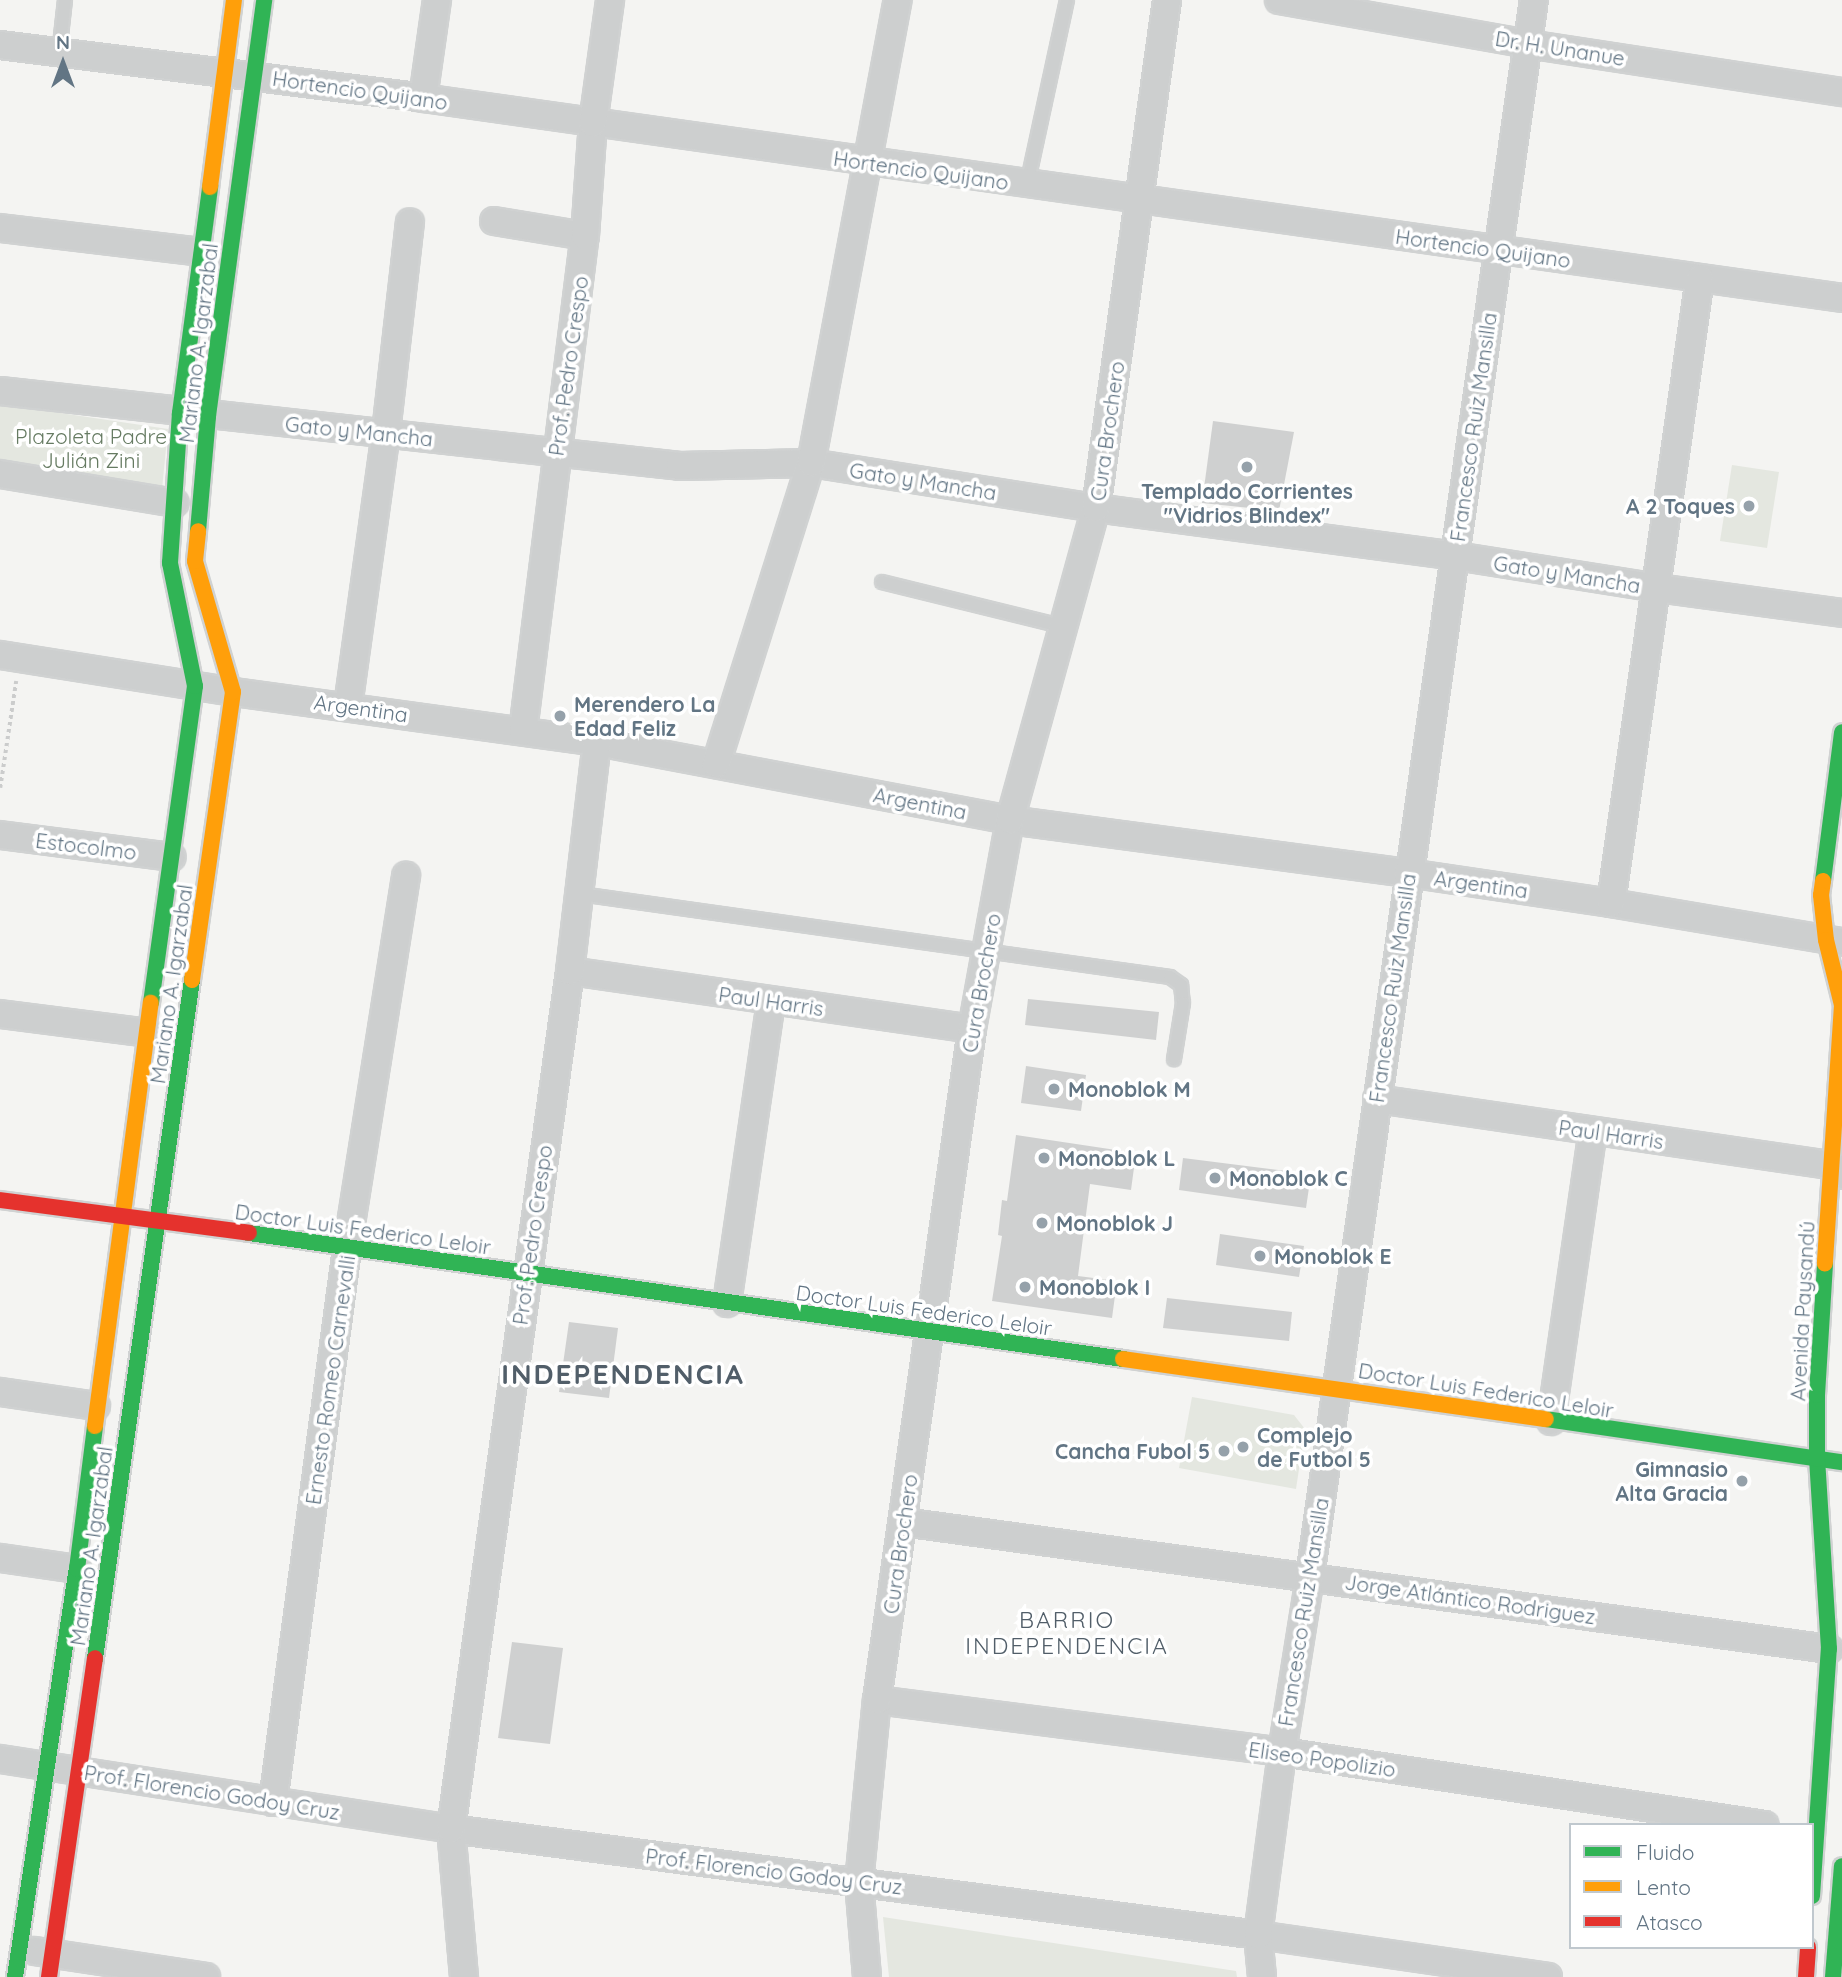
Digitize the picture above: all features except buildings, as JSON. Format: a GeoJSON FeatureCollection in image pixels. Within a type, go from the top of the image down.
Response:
{"type":"FeatureCollection","features":[{"type":"Feature","properties":{"kind":"main road","name":"Mariano A. Igarzabal"},"geometry":{"type":"LineString","coordinates":[[15,1977],[77,1569],[121,1215],[149,1033],[195,686],[170,562],[180,413],[234,0]]}},
{"type":"Feature","properties":{"kind":"main road","name":"Mariano A. Igarzabal"},"geometry":{"type":"LineString","coordinates":[[51,1965],[233,692],[195,561],[208,416],[264,0]]}},
{"type":"Feature","properties":{"kind":"main road","name":"Avenida Paysandú"},"geometry":{"type":"LineString","coordinates":[[1814,1853],[1815,1832],[1834,1719],[1817,1459],[1817,1395],[1837,1170],[1842,1005],[1834,941],[1821,895],[1842,732]]}},
{"type":"Feature","properties":{"kind":"main road","name":"Doctor Luis Federico Leloir"},"geometry":{"type":"LineString","coordinates":[[0,1200],[158,1220],[1842,1462]]}},
{"type":"Feature","properties":{"kind":"main road"},"geometry":{"type":"LineString","coordinates":[[1833,1977],[1842,1866]]}},
{"type":"Feature","properties":{"kind":"main road"},"geometry":{"type":"LineString","coordinates":[[1806,1977],[1808,1949]]}},
{"type":"Feature","properties":{"kind":"street"},"geometry":{"type":"LineString","coordinates":[[423,98],[437,0]]}},
{"type":"Feature","properties":{"kind":"street","name":"Prof. Pedro Crespo"},"geometry":{"type":"LineString","coordinates":[[523,732],[585,236],[593,123],[610,0]]}},
{"type":"Feature","properties":{"kind":"street"},"geometry":{"type":"LineString","coordinates":[[716,764],[811,463],[898,0]]}},
{"type":"Feature","properties":{"kind":"street","name":"Cura Brochero"},"geometry":{"type":"LineString","coordinates":[[866,1977],[859,1882],[877,1700],[972,1029],[1010,820],[1061,626],[1096,508],[1167,0]]}},
{"type":"Feature","properties":{"kind":"street","name":"Dr. H. Unanue"},"geometry":{"type":"LineString","coordinates":[[1279,0],[1528,44],[1842,92]]}},
{"type":"Feature","properties":{"kind":"street","name":"Francesco Ruiz Mansilla"},"geometry":{"type":"LineString","coordinates":[[1262,1977],[1258,1935],[1282,1752],[1310,1577],[1534,0]]}},
{"type":"Feature","properties":{"kind":"street","name":"Hortencio Quijano"},"geometry":{"type":"LineString","coordinates":[[0,46],[423,98],[869,163],[1842,298]]}},
{"type":"Feature","properties":{"kind":"street"},"geometry":{"type":"LineString","coordinates":[[494,221],[585,236]]}},
{"type":"Feature","properties":{"kind":"street"},"geometry":{"type":"LineString","coordinates":[[348,706],[386,432],[410,222]]}},
{"type":"Feature","properties":{"kind":"street"},"geometry":{"type":"LineString","coordinates":[[0,228],[201,252]]}},
{"type":"Feature","properties":{"kind":"street"},"geometry":{"type":"LineString","coordinates":[[1611,903],[1658,588],[1700,278]]}},
{"type":"Feature","properties":{"kind":"street","name":"Gato y Mancha"},"geometry":{"type":"LineString","coordinates":[[0,391],[180,413],[386,432],[556,454],[680,466],[811,463],[1096,508],[1456,556],[1658,588],[1842,612]]}},
{"type":"Feature","properties":{"kind":"street"},"geometry":{"type":"LineString","coordinates":[[0,474],[175,503]]}},
{"type":"Feature","properties":{"kind":"street","name":"Argentina"},"geometry":{"type":"LineString","coordinates":[[10,657],[233,692],[597,742],[1010,820],[1408,873],[1611,903],[1834,941]]}},
{"type":"Feature","properties":{"kind":"street","name":"Prof. Pedro Crespo"},"geometry":{"type":"LineString","coordinates":[[464,1977],[451,1829],[570,971],[597,742]]}},
{"type":"Feature","properties":{"kind":"street","name":"Estocolmo"},"geometry":{"type":"LineString","coordinates":[[0,835],[173,857]]}},
{"type":"Feature","properties":{"kind":"street","name":"Ernesto Romeo Carnevalli"},"geometry":{"type":"LineString","coordinates":[[273,1802],[347,1249],[406,876]]}},
{"type":"Feature","properties":{"kind":"street","name":"Paul Harris"},"geometry":{"type":"LineString","coordinates":[[570,971],[972,1029]]}},
{"type":"Feature","properties":{"kind":"street"},"geometry":{"type":"LineString","coordinates":[[727,1303],[771,1001]]}},
{"type":"Feature","properties":{"kind":"street"},"geometry":{"type":"LineString","coordinates":[[0,1014],[149,1033]]}},
{"type":"Feature","properties":{"kind":"street","name":"Paul Harris"},"geometry":{"type":"LineString","coordinates":[[1377,1100],[1837,1170]]}},
{"type":"Feature","properties":{"kind":"street"},"geometry":{"type":"LineString","coordinates":[[1552,1421],[1593,1131]]}},
{"type":"Feature","properties":{"kind":"street"},"geometry":{"type":"LineString","coordinates":[[0,1392],[96,1406]]}},
{"type":"Feature","properties":{"kind":"street","name":"Jorge Atlántico Rodriguez"},"geometry":{"type":"LineString","coordinates":[[903,1522],[1829,1649]]}},
{"type":"Feature","properties":{"kind":"street"},"geometry":{"type":"LineString","coordinates":[[0,1558],[77,1569]]}},
{"type":"Feature","properties":{"kind":"street","name":"Eliseo Popolizio"},"geometry":{"type":"LineString","coordinates":[[877,1700],[1282,1752],[1752,1823]]}},
{"type":"Feature","properties":{"kind":"street","name":"Prof. Florencio Godoy Cruz"},"geometry":{"type":"LineString","coordinates":[[0,1759],[451,1829],[1258,1935],[1548,1977]]}},
{"type":"Feature","properties":{"kind":"street"},"geometry":{"type":"LineString","coordinates":[[19,1948],[51,1965],[206,1977]]}},
{"type":"Feature","properties":{"kind":"lane"},"geometry":{"type":"LineString","coordinates":[[60,54],[65,0]]}},
{"type":"Feature","properties":{"kind":"lane"},"geometry":{"type":"LineString","coordinates":[[1027,185],[1067,0]]}},
{"type":"Feature","properties":{"kind":"lane"},"geometry":{"type":"LineString","coordinates":[[882,582],[1061,626]]}},
{"type":"Feature","properties":{"kind":"lane"},"geometry":{"type":"LineString","coordinates":[[580,894],[1170,977],[1181,985],[1182,1003],[1174,1059]]}},
{"type":"Feature","properties":{"kind":"path"},"geometry":{"type":"LineString","coordinates":[[0,788],[10,657]]}},
{"type":"Feature","properties":{"kind":"green space","name":"Plazoleta Padre Julián Zini"},"geometry":{"type":"Polygon","coordinates":[[[0,404],[168,429],[162,489],[0,464],[0,404]]]}},
{"type":"Feature","properties":{"kind":"green space","name":"A 2 Toques"},"geometry":{"type":"Polygon","coordinates":[[[1732,465],[1779,472],[1767,548],[1720,541],[1732,465]]]}},
{"type":"Feature","properties":{"kind":"green space","name":"Complejo de Futbol 5"},"geometry":{"type":"Polygon","coordinates":[[[1192,1397],[1294,1415],[1305,1429],[1296,1489],[1179,1468],[1192,1397]]]}},
{"type":"Feature","properties":{"kind":"green space"},"geometry":{"type":"Polygon","coordinates":[[[883,1917],[1236,1971],[1237,1977],[889,1977],[883,1917]]]}},
{"type":"Feature","properties":{"kind":"traffic: fast"},"geometry":{"type":"LineString","coordinates":[[198,531],[208,416],[264,0]]}},
{"type":"Feature","properties":{"kind":"traffic: fast"},"geometry":{"type":"LineString","coordinates":[[151,1003],[195,686],[170,563],[180,413],[210,187]]}},
{"type":"Feature","properties":{"kind":"traffic: fast"},"geometry":{"type":"LineString","coordinates":[[1823,881],[1842,732]]}},
{"type":"Feature","properties":{"kind":"traffic: fast"},"geometry":{"type":"LineString","coordinates":[[95,1658],[192,980]]}},
{"type":"Feature","properties":{"kind":"traffic: fast"},"geometry":{"type":"LineString","coordinates":[[249,1233],[1123,1359]]}},
{"type":"Feature","properties":{"kind":"traffic: fast"},"geometry":{"type":"LineString","coordinates":[[1814,1867],[1829,1649],[1817,1459],[1817,1395],[1825,1263]]}},
{"type":"Feature","properties":{"kind":"traffic: fast"},"geometry":{"type":"LineString","coordinates":[[1546,1419],[1842,1462]]}},
{"type":"Feature","properties":{"kind":"traffic: fast"},"geometry":{"type":"LineString","coordinates":[[15,1977],[77,1569],[95,1426]]}},
{"type":"Feature","properties":{"kind":"traffic: fast"},"geometry":{"type":"LineString","coordinates":[[1833,1977],[1842,1866]]}},
{"type":"Feature","properties":{"kind":"traffic: slow"},"geometry":{"type":"LineString","coordinates":[[210,187],[234,0]]}},
{"type":"Feature","properties":{"kind":"traffic: slow"},"geometry":{"type":"LineString","coordinates":[[192,980],[233,692],[195,561],[198,531]]}},
{"type":"Feature","properties":{"kind":"traffic: slow"},"geometry":{"type":"LineString","coordinates":[[1823,881],[1821,895],[1826,940],[1842,1005],[1825,1263]]}},
{"type":"Feature","properties":{"kind":"traffic: slow"},"geometry":{"type":"LineString","coordinates":[[95,1426],[151,1003]]}},
{"type":"Feature","properties":{"kind":"traffic: slow"},"geometry":{"type":"LineString","coordinates":[[1123,1359],[1546,1419]]}},
{"type":"Feature","properties":{"kind":"traffic: jam"},"geometry":{"type":"LineString","coordinates":[[0,1200],[249,1233]]}},
{"type":"Feature","properties":{"kind":"traffic: jam"},"geometry":{"type":"LineString","coordinates":[[49,1977],[95,1658]]}},
{"type":"Feature","properties":{"kind":"traffic: jam"},"geometry":{"type":"LineString","coordinates":[[1806,1977],[1808,1949]]}},
{"type":"Feature","properties":{"kind":"place","name":"Templado Corrientes \"Vidrios Blindex\""},"geometry":{"type":"Point","coordinates":[1247,467]}},
{"type":"Feature","properties":{"kind":"place","name":"A 2 Toques"},"geometry":{"type":"Point","coordinates":[1749,506]}},
{"type":"Feature","properties":{"kind":"place","name":"Merendero La Edad Feliz"},"geometry":{"type":"Point","coordinates":[560,716]}},
{"type":"Feature","properties":{"kind":"place","name":"Monoblok M"},"geometry":{"type":"Point","coordinates":[1054,1089]}},
{"type":"Feature","properties":{"kind":"place","name":"Monoblok L"},"geometry":{"type":"Point","coordinates":[1044,1158]}},
{"type":"Feature","properties":{"kind":"place","name":"Monoblok C"},"geometry":{"type":"Point","coordinates":[1215,1178]}},
{"type":"Feature","properties":{"kind":"place","name":"Monoblok J"},"geometry":{"type":"Point","coordinates":[1042,1223]}},
{"type":"Feature","properties":{"kind":"place","name":"Monoblok E"},"geometry":{"type":"Point","coordinates":[1260,1256]}},
{"type":"Feature","properties":{"kind":"place","name":"Monoblok I"},"geometry":{"type":"Point","coordinates":[1025,1287]}},
{"type":"Feature","properties":{"kind":"place","name":"Complejo de Futbol 5"},"geometry":{"type":"Point","coordinates":[1243,1447]}},
{"type":"Feature","properties":{"kind":"place","name":"Cancha Fubol 5"},"geometry":{"type":"Point","coordinates":[1224,1451]}},
{"type":"Feature","properties":{"kind":"place","name":"Gimnasio Alta Gracia"},"geometry":{"type":"Point","coordinates":[1742,1481]}},
{"type":"Feature","properties":{"kind":"district","name":"INDEPENDENCIA"},"geometry":{"type":"Point","coordinates":[623,1374]}},
{"type":"Feature","properties":{"kind":"district","name":"BARRIO INDEPENDENCIA"},"geometry":{"type":"Point","coordinates":[1067,1633]}}]}
